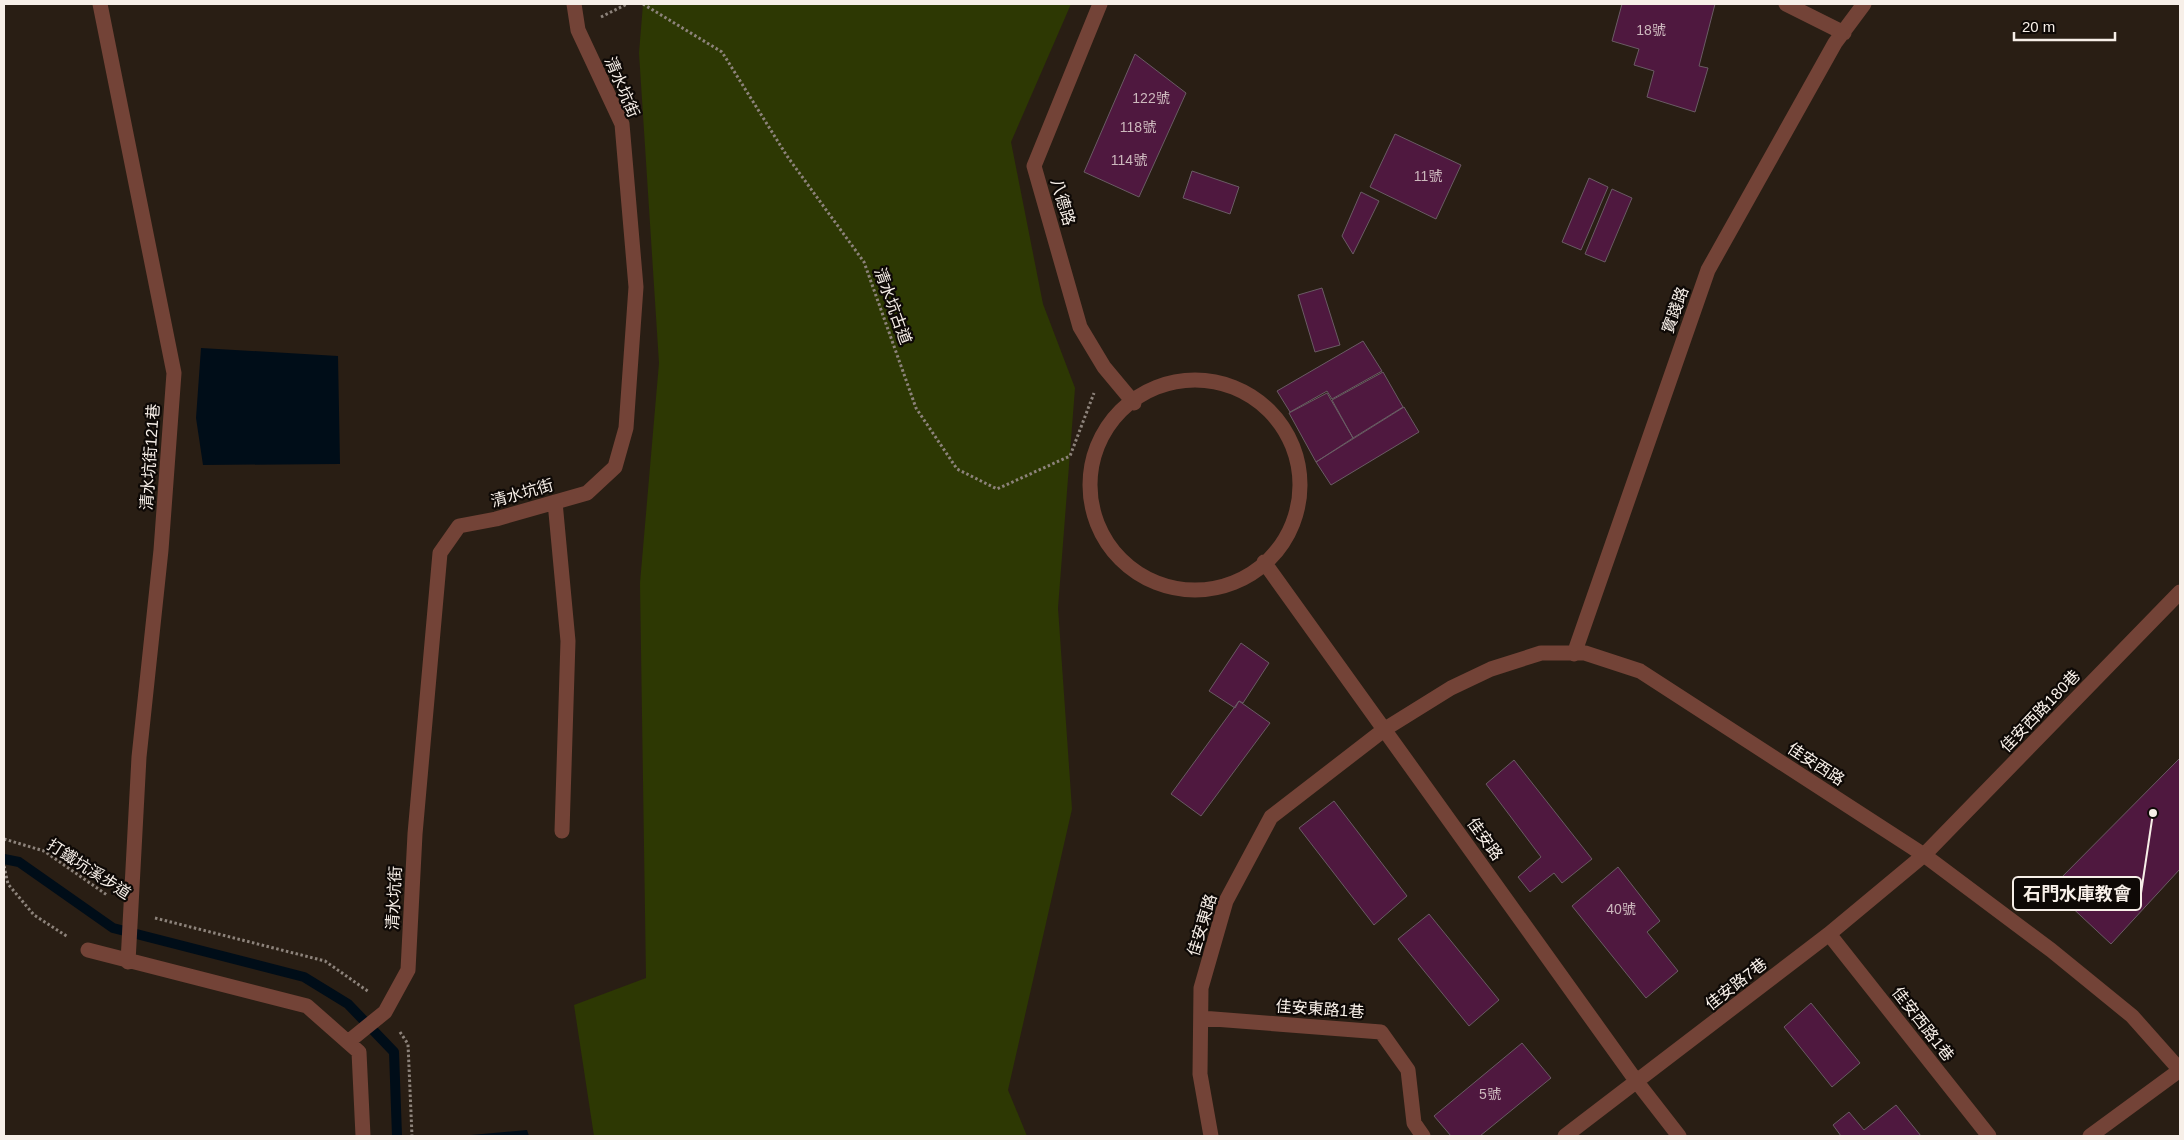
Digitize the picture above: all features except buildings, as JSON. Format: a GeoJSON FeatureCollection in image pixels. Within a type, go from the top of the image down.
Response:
{"type":"FeatureCollection","features":[{"type":"Feature","properties":{"kind":"lane","name":"清水坑街121巷"},"geometry":{"type":"LineString","coordinates":[[100,4],[174,373],[161,550],[139,757],[129,954]]}},
{"type":"Feature","properties":{"kind":"lane","name":"清水坑街"},"geometry":{"type":"LineString","coordinates":[[351,1038],[385,1012],[408,970],[415,834],[440,553],[459,526],[496,519],[587,493],[615,467],[626,428],[636,287],[622,124],[578,30],[574,4]]}},
{"type":"Feature","properties":{"kind":"lane","name":"八德路"},"geometry":{"type":"LineString","coordinates":[[1100,4],[1034,166],[1080,327],[1104,367],[1134,403]]}},
{"type":"Feature","properties":{"kind":"lane"},"geometry":{"type":"LineString","coordinates":[[1786,4],[1844,33]]}},
{"type":"Feature","properties":{"kind":"lane","name":"實踐路"},"geometry":{"type":"LineString","coordinates":[[1574,654],[1708,270],[1835,43],[1864,4]]}},
{"type":"Feature","properties":{"kind":"lane"},"geometry":{"type":"LineString","coordinates":[[1182,379],[1210,379],[1236,387],[1260,401],[1280,420],[1293,444],[1300,471],[1300,499],[1293,526],[1279,550],[1264,562],[1236,584],[1209,590],[1181,590],[1154,583],[1130,569],[1111,550],[1097,526],[1090,498],[1091,471],[1098,444],[1112,420],[1155,387],[1182,379]]}},
{"type":"Feature","properties":{"kind":"lane"},"geometry":{"type":"LineString","coordinates":[[555,502],[568,641],[562,831]]}},
{"type":"Feature","properties":{"kind":"lane","name":"佳安路"},"geometry":{"type":"LineString","coordinates":[[1264,562],[1637,1082],[1679,1136]]}},
{"type":"Feature","properties":{"kind":"lane","name":"佳安西路180巷"},"geometry":{"type":"LineString","coordinates":[[1924,855],[2180,592]]}},
{"type":"Feature","properties":{"kind":"lane","name":"佳安西路"},"geometry":{"type":"LineString","coordinates":[[1385,729],[1452,688],[1491,669],[1541,653],[1585,653],[1640,671],[1924,855],[2051,950],[2132,1016],[2180,1070]]}},
{"type":"Feature","properties":{"kind":"lane","name":"佳安東路"},"geometry":{"type":"LineString","coordinates":[[1211,1136],[1200,1074],[1201,988],[1226,901],[1271,817],[1385,729]]}},
{"type":"Feature","properties":{"kind":"lane","name":"佳安路7巷"},"geometry":{"type":"LineString","coordinates":[[1565,1136],[1829,934],[1924,855]]}},
{"type":"Feature","properties":{"kind":"lane","name":"佳安西路1巷"},"geometry":{"type":"LineString","coordinates":[[1829,934],[1989,1136]]}},
{"type":"Feature","properties":{"kind":"lane"},"geometry":{"type":"LineString","coordinates":[[88,950],[129,954],[307,1006],[351,1038],[360,1052],[363,1136]]}},
{"type":"Feature","properties":{"kind":"lane","name":"佳安東路1巷"},"geometry":{"type":"LineString","coordinates":[[1201,1018],[1380,1032],[1408,1070],[1414,1123],[1423,1136]]}},
{"type":"Feature","properties":{"kind":"lane"},"geometry":{"type":"LineString","coordinates":[[2090,1136],[2180,1070]]}},
{"type":"Feature","properties":{"kind":"path","name":"清水坑古道"},"geometry":{"type":"LineString","coordinates":[[643,4],[722,52],[787,156],[864,262],[916,408],[957,469],[997,489],[1070,456],[1104,367]]}},
{"type":"Feature","properties":{"kind":"path","name":"打鐵坑溪步道"},"geometry":{"type":"LineString","coordinates":[[4,839],[44,852],[132,915]]}},
{"type":"Feature","properties":{"kind":"path"},"geometry":{"type":"LineString","coordinates":[[5,866],[8,884],[34,915],[88,950]]}},
{"type":"Feature","properties":{"kind":"green space"},"geometry":{"type":"Polygon","coordinates":[[[643,4],[1071,4],[1011,142],[1043,304],[1075,388],[1058,608],[1072,809],[1008,1090],[1027,1136],[594,1136],[574,1005],[646,978],[640,583],[659,363],[639,53],[643,4]]]}},
{"type":"Feature","properties":{"kind":"shaded area"},"geometry":{"type":"Polygon","coordinates":[[[201,348],[338,356],[340,464],[203,465],[196,418],[201,348]]]}},
{"type":"Feature","properties":{"kind":"shaded area"},"geometry":{"type":"Polygon","coordinates":[[[527,1130],[529,1136],[470,1136],[471,1135],[527,1130]]]}},
{"type":"Feature","properties":{"kind":"waterway"},"geometry":{"type":"LineString","coordinates":[[4,859],[19,862],[113,928],[304,977],[348,1004],[394,1052],[397,1136]]}},
{"type":"Feature","properties":{"kind":"place","name":"石門水庫教會"},"geometry":{"type":"Point","coordinates":[2153,813]}}]}
